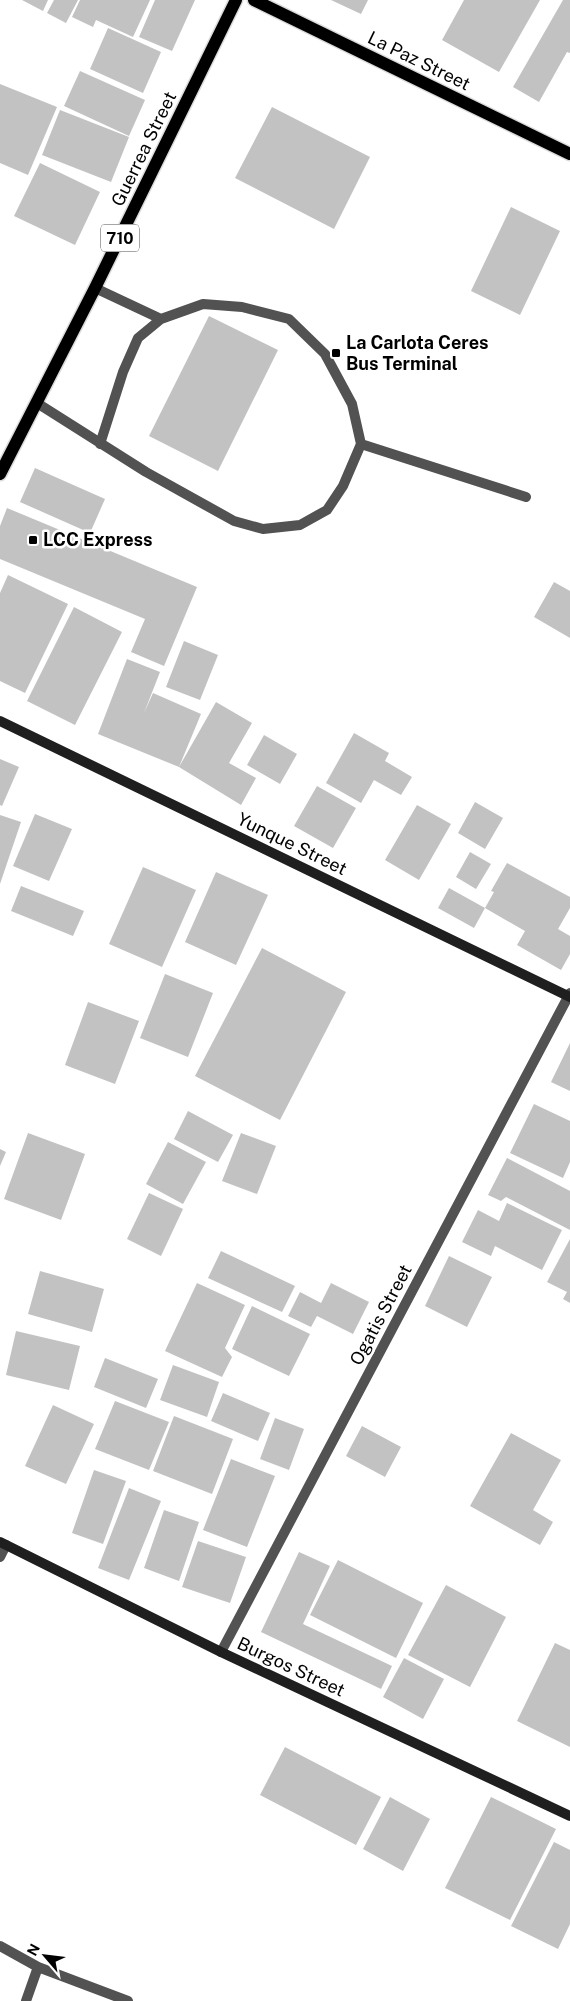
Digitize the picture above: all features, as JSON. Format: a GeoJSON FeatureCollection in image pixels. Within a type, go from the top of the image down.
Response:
{"type":"FeatureCollection","features":[{"type":"Feature","properties":{"kind":"main road","name":"Guerrea Street"},"geometry":{"type":"LineString","coordinates":[[0,474],[95,288],[236,0]]}},
{"type":"Feature","properties":{"kind":"main road","name":"La Paz Street"},"geometry":{"type":"LineString","coordinates":[[254,0],[570,154]]}},
{"type":"Feature","properties":{"kind":"street"},"geometry":{"type":"LineString","coordinates":[[95,288],[161,319]]}},
{"type":"Feature","properties":{"kind":"street"},"geometry":{"type":"LineString","coordinates":[[36,403],[100,444],[234,521],[263,529],[300,525],[327,510],[343,486],[361,444],[352,404],[325,354],[289,319],[242,307],[203,304],[161,319],[138,338],[122,372],[100,444]]}},
{"type":"Feature","properties":{"kind":"street"},"geometry":{"type":"LineString","coordinates":[[361,444],[526,497]]}},
{"type":"Feature","properties":{"kind":"street","name":"Yunque Street"},"geometry":{"type":"LineString","coordinates":[[0,721],[569,995]]}},
{"type":"Feature","properties":{"kind":"street","name":"Ogatis Street"},"geometry":{"type":"LineString","coordinates":[[221,1652],[569,995]]}},
{"type":"Feature","properties":{"kind":"street"},"geometry":{"type":"LineString","coordinates":[[0,1557],[3,1544]]}},
{"type":"Feature","properties":{"kind":"street","name":"Burgos Street"},"geometry":{"type":"LineString","coordinates":[[3,1544],[221,1652],[570,1816]]}},
{"type":"Feature","properties":{"kind":"street"},"geometry":{"type":"LineString","coordinates":[[0,1946],[38,1967],[128,2001]]}},
{"type":"Feature","properties":{"kind":"street"},"geometry":{"type":"LineString","coordinates":[[26,2001],[38,1967]]}},
{"type":"Feature","properties":{"kind":"building"},"geometry":{"type":"Polygon","coordinates":[[[22,0],[48,0],[43,11],[22,0]]]}},
{"type":"Feature","properties":{"kind":"building"},"geometry":{"type":"Polygon","coordinates":[[[54,0],[78,0],[66,23],[47,13],[54,0]]]}},
{"type":"Feature","properties":{"kind":"building"},"geometry":{"type":"Polygon","coordinates":[[[80,0],[150,0],[133,37],[96,20],[93,27],[72,17],[80,0]]]}},
{"type":"Feature","properties":{"kind":"building"},"geometry":{"type":"Polygon","coordinates":[[[155,0],[195,0],[172,51],[139,37],[155,0]]]}},
{"type":"Feature","properties":{"kind":"building"},"geometry":{"type":"Polygon","coordinates":[[[331,0],[368,0],[361,14],[331,0]]]}},
{"type":"Feature","properties":{"kind":"building"},"geometry":{"type":"Polygon","coordinates":[[[464,0],[540,0],[499,72],[442,40],[464,0]]]}},
{"type":"Feature","properties":{"kind":"building"},"geometry":{"type":"Polygon","coordinates":[[[563,0],[570,0],[570,53],[567,52],[539,102],[513,87],[563,0]]]}},
{"type":"Feature","properties":{"kind":"building"},"geometry":{"type":"Polygon","coordinates":[[[108,28],[161,52],[143,93],[90,69],[108,28]]]}},
{"type":"Feature","properties":{"kind":"building"},"geometry":{"type":"Polygon","coordinates":[[[80,71],[145,100],[129,136],[64,106],[80,71]]]}},
{"type":"Feature","properties":{"kind":"building"},"geometry":{"type":"Polygon","coordinates":[[[0,84],[57,107],[28,175],[0,163],[0,84]]]}},
{"type":"Feature","properties":{"kind":"building"},"geometry":{"type":"Polygon","coordinates":[[[272,107],[370,157],[334,229],[235,178],[272,107]]]}},
{"type":"Feature","properties":{"kind":"building"},"geometry":{"type":"Polygon","coordinates":[[[60,110],[129,137],[111,182],[42,155],[60,110]]]}},
{"type":"Feature","properties":{"kind":"building"},"geometry":{"type":"Polygon","coordinates":[[[40,163],[100,192],[75,245],[14,216],[40,163]]]}},
{"type":"Feature","properties":{"kind":"building"},"geometry":{"type":"Polygon","coordinates":[[[511,207],[560,231],[520,315],[471,291],[511,207]]]}},
{"type":"Feature","properties":{"kind":"building"},"geometry":{"type":"Polygon","coordinates":[[[209,316],[278,350],[218,471],[149,436],[209,316]]]}},
{"type":"Feature","properties":{"kind":"building"},"geometry":{"type":"Polygon","coordinates":[[[35,468],[105,499],[90,533],[20,502],[35,468]]]}},
{"type":"Feature","properties":{"kind":"building"},"geometry":{"type":"Polygon","coordinates":[[[7,508],[197,587],[164,666],[131,652],[145,619],[0,559],[0,526],[7,508]]]}},
{"type":"Feature","properties":{"kind":"building"},"geometry":{"type":"Polygon","coordinates":[[[8,575],[68,604],[25,693],[0,681],[0,593],[8,575]]]}},
{"type":"Feature","properties":{"kind":"building"},"geometry":{"type":"Polygon","coordinates":[[[554,582],[570,591],[570,638],[534,617],[554,582]]]}},
{"type":"Feature","properties":{"kind":"building"},"geometry":{"type":"Polygon","coordinates":[[[74,607],[122,632],[75,725],[27,701],[74,607]]]}},
{"type":"Feature","properties":{"kind":"building"},"geometry":{"type":"Polygon","coordinates":[[[184,641],[218,655],[200,700],[166,687],[184,641]]]}},
{"type":"Feature","properties":{"kind":"building"},"geometry":{"type":"Polygon","coordinates":[[[127,659],[160,672],[144,713],[153,693],[201,714],[179,767],[98,734],[127,659]]]}},
{"type":"Feature","properties":{"kind":"building"},"geometry":{"type":"Polygon","coordinates":[[[216,702],[252,723],[229,763],[256,778],[241,805],[179,767],[216,702]]]}},
{"type":"Feature","properties":{"kind":"building"},"geometry":{"type":"Polygon","coordinates":[[[354,733],[389,753],[385,761],[412,777],[401,795],[374,780],[361,803],[326,783],[354,733]]]}},
{"type":"Feature","properties":{"kind":"building"},"geometry":{"type":"Polygon","coordinates":[[[264,735],[297,754],[280,784],[247,765],[264,735]]]}},
{"type":"Feature","properties":{"kind":"building"},"geometry":{"type":"Polygon","coordinates":[[[0,759],[19,767],[2,806],[0,805],[0,759]]]}},
{"type":"Feature","properties":{"kind":"building"},"geometry":{"type":"Polygon","coordinates":[[[317,786],[356,808],[333,848],[294,826],[317,786]]]}},
{"type":"Feature","properties":{"kind":"building"},"geometry":{"type":"Polygon","coordinates":[[[475,802],[503,818],[485,849],[458,833],[475,802]]]}},
{"type":"Feature","properties":{"kind":"building"},"geometry":{"type":"Polygon","coordinates":[[[417,805],[451,824],[419,880],[385,860],[417,805]]]}},
{"type":"Feature","properties":{"kind":"building"},"geometry":{"type":"Polygon","coordinates":[[[35,814],[72,829],[49,881],[13,866],[35,814]]]}},
{"type":"Feature","properties":{"kind":"building"},"geometry":{"type":"Polygon","coordinates":[[[0,815],[21,822],[0,884],[0,815]]]}},
{"type":"Feature","properties":{"kind":"building"},"geometry":{"type":"Polygon","coordinates":[[[470,852],[491,864],[476,889],[456,877],[470,852]]]}},
{"type":"Feature","properties":{"kind":"building"},"geometry":{"type":"Polygon","coordinates":[[[507,863],[570,897],[570,908],[558,929],[570,936],[570,954],[561,970],[517,945],[525,931],[485,908],[494,892],[491,891],[507,863]]]}},
{"type":"Feature","properties":{"kind":"building"},"geometry":{"type":"Polygon","coordinates":[[[143,867],[196,890],[162,967],[109,944],[143,867]]]}},
{"type":"Feature","properties":{"kind":"building"},"geometry":{"type":"Polygon","coordinates":[[[216,872],[268,895],[236,965],[185,942],[216,872]]]}},
{"type":"Feature","properties":{"kind":"building"},"geometry":{"type":"Polygon","coordinates":[[[21,886],[84,911],[73,936],[11,911],[21,886]]]}},
{"type":"Feature","properties":{"kind":"building"},"geometry":{"type":"Polygon","coordinates":[[[449,888],[485,908],[474,928],[438,908],[449,888]]]}},
{"type":"Feature","properties":{"kind":"building"},"geometry":{"type":"Polygon","coordinates":[[[262,948],[346,992],[280,1120],[195,1076],[262,948]]]}},
{"type":"Feature","properties":{"kind":"building"},"geometry":{"type":"Polygon","coordinates":[[[165,974],[213,993],[188,1057],[140,1038],[165,974]]]}},
{"type":"Feature","properties":{"kind":"building"},"geometry":{"type":"Polygon","coordinates":[[[88,1002],[139,1021],[115,1084],[65,1065],[88,1002]]]}},
{"type":"Feature","properties":{"kind":"building"},"geometry":{"type":"Polygon","coordinates":[[[570,1043],[570,1091],[551,1082],[570,1043]]]}},
{"type":"Feature","properties":{"kind":"building"},"geometry":{"type":"Polygon","coordinates":[[[534,1104],[570,1121],[570,1162],[563,1178],[510,1153],[534,1104]]]}},
{"type":"Feature","properties":{"kind":"building"},"geometry":{"type":"Polygon","coordinates":[[[188,1111],[233,1135],[218,1162],[174,1139],[188,1111]]]}},
{"type":"Feature","properties":{"kind":"building"},"geometry":{"type":"Polygon","coordinates":[[[28,1133],[85,1154],[61,1220],[4,1199],[28,1133]]]}},
{"type":"Feature","properties":{"kind":"building"},"geometry":{"type":"Polygon","coordinates":[[[241,1133],[276,1146],[257,1194],[222,1181],[241,1133]]]}},
{"type":"Feature","properties":{"kind":"building"},"geometry":{"type":"Polygon","coordinates":[[[168,1142],[206,1162],[183,1204],[146,1184],[168,1142]]]}},
{"type":"Feature","properties":{"kind":"building"},"geometry":{"type":"Polygon","coordinates":[[[0,1149],[6,1152],[0,1166],[0,1149]]]}},
{"type":"Feature","properties":{"kind":"building"},"geometry":{"type":"Polygon","coordinates":[[[507,1158],[570,1191],[570,1230],[506,1197],[501,1201],[488,1195],[507,1158]]]}},
{"type":"Feature","properties":{"kind":"building"},"geometry":{"type":"Polygon","coordinates":[[[149,1193],[183,1209],[161,1256],[127,1239],[149,1193]]]}},
{"type":"Feature","properties":{"kind":"building"},"geometry":{"type":"Polygon","coordinates":[[[507,1203],[562,1230],[542,1270],[495,1246],[491,1256],[462,1242],[478,1210],[499,1221],[507,1203]]]}},
{"type":"Feature","properties":{"kind":"building"},"geometry":{"type":"Polygon","coordinates":[[[570,1239],[570,1303],[563,1299],[567,1292],[547,1282],[570,1239]]]}},
{"type":"Feature","properties":{"kind":"building"},"geometry":{"type":"Polygon","coordinates":[[[221,1251],[295,1286],[282,1312],[208,1278],[221,1251]]]}},
{"type":"Feature","properties":{"kind":"building"},"geometry":{"type":"Polygon","coordinates":[[[449,1256],[492,1277],[467,1327],[425,1306],[449,1256]]]}},
{"type":"Feature","properties":{"kind":"building"},"geometry":{"type":"Polygon","coordinates":[[[40,1271],[104,1289],[92,1332],[28,1314],[40,1271]]]}},
{"type":"Feature","properties":{"kind":"building"},"geometry":{"type":"Polygon","coordinates":[[[197,1283],[245,1305],[225,1348],[232,1357],[222,1377],[165,1351],[197,1283]]]}},
{"type":"Feature","properties":{"kind":"building"},"geometry":{"type":"Polygon","coordinates":[[[331,1283],[369,1302],[353,1334],[317,1316],[311,1327],[288,1316],[300,1292],[321,1303],[331,1283]]]}},
{"type":"Feature","properties":{"kind":"building"},"geometry":{"type":"Polygon","coordinates":[[[252,1306],[310,1334],[289,1376],[232,1349],[252,1306]]]}},
{"type":"Feature","properties":{"kind":"building"},"geometry":{"type":"Polygon","coordinates":[[[16,1331],[80,1346],[69,1390],[6,1375],[16,1331]]]}},
{"type":"Feature","properties":{"kind":"building"},"geometry":{"type":"Polygon","coordinates":[[[105,1358],[158,1379],[146,1408],[94,1387],[105,1358]]]}},
{"type":"Feature","properties":{"kind":"building"},"geometry":{"type":"Polygon","coordinates":[[[173,1365],[219,1382],[207,1417],[160,1400],[173,1365]]]}},
{"type":"Feature","properties":{"kind":"building"},"geometry":{"type":"Polygon","coordinates":[[[223,1393],[270,1413],[258,1441],[211,1421],[223,1393]]]}},
{"type":"Feature","properties":{"kind":"building"},"geometry":{"type":"Polygon","coordinates":[[[115,1401],[169,1422],[149,1470],[95,1449],[115,1401]]]}},
{"type":"Feature","properties":{"kind":"building"},"geometry":{"type":"Polygon","coordinates":[[[53,1405],[94,1424],[66,1484],[25,1466],[53,1405]]]}},
{"type":"Feature","properties":{"kind":"building"},"geometry":{"type":"Polygon","coordinates":[[[174,1416],[233,1439],[212,1494],[153,1471],[174,1416]]]}},
{"type":"Feature","properties":{"kind":"building"},"geometry":{"type":"Polygon","coordinates":[[[275,1418],[304,1429],[289,1470],[260,1459],[275,1418]]]}},
{"type":"Feature","properties":{"kind":"building"},"geometry":{"type":"Polygon","coordinates":[[[362,1426],[401,1447],[385,1477],[346,1456],[362,1426]]]}},
{"type":"Feature","properties":{"kind":"building"},"geometry":{"type":"Polygon","coordinates":[[[511,1433],[561,1460],[533,1510],[553,1522],[540,1545],[470,1506],[511,1433]]]}},
{"type":"Feature","properties":{"kind":"building"},"geometry":{"type":"Polygon","coordinates":[[[231,1459],[275,1476],[247,1547],[203,1530],[231,1459]]]}},
{"type":"Feature","properties":{"kind":"building"},"geometry":{"type":"Polygon","coordinates":[[[94,1470],[126,1481],[103,1544],[72,1533],[94,1470]]]}},
{"type":"Feature","properties":{"kind":"building"},"geometry":{"type":"Polygon","coordinates":[[[129,1488],[161,1501],[129,1580],[98,1568],[129,1488]]]}},
{"type":"Feature","properties":{"kind":"building"},"geometry":{"type":"Polygon","coordinates":[[[164,1510],[199,1522],[179,1581],[144,1568],[164,1510]]]}},
{"type":"Feature","properties":{"kind":"building"},"geometry":{"type":"Polygon","coordinates":[[[198,1541],[246,1557],[230,1603],[182,1587],[198,1541]]]}},
{"type":"Feature","properties":{"kind":"building"},"geometry":{"type":"Polygon","coordinates":[[[299,1552],[330,1566],[303,1624],[392,1666],[381,1689],[261,1632],[299,1552]]]}},
{"type":"Feature","properties":{"kind":"building"},"geometry":{"type":"Polygon","coordinates":[[[338,1560],[423,1603],[396,1658],[310,1615],[338,1560]]]}},
{"type":"Feature","properties":{"kind":"building"},"geometry":{"type":"Polygon","coordinates":[[[446,1585],[506,1617],[470,1687],[408,1655],[446,1585]]]}},
{"type":"Feature","properties":{"kind":"building"},"geometry":{"type":"Polygon","coordinates":[[[555,1643],[570,1650],[570,1747],[517,1721],[555,1643]]]}},
{"type":"Feature","properties":{"kind":"building"},"geometry":{"type":"Polygon","coordinates":[[[404,1658],[444,1679],[423,1719],[383,1697],[404,1658]]]}},
{"type":"Feature","properties":{"kind":"building"},"geometry":{"type":"Polygon","coordinates":[[[285,1747],[381,1797],[356,1845],[260,1795],[285,1747]]]}},
{"type":"Feature","properties":{"kind":"building"},"geometry":{"type":"Polygon","coordinates":[[[390,1797],[430,1819],[403,1871],[363,1849],[390,1797]]]}},
{"type":"Feature","properties":{"kind":"building"},"geometry":{"type":"Polygon","coordinates":[[[491,1797],[556,1829],[510,1920],[445,1888],[491,1797]]]}},
{"type":"Feature","properties":{"kind":"building"},"geometry":{"type":"Polygon","coordinates":[[[554,1842],[570,1850],[570,1924],[558,1949],[511,1926],[554,1842]]]}},
{"type":"Feature","properties":{"kind":"place","name":"La Carlota Ceres Bus Terminal"},"geometry":{"type":"Point","coordinates":[336,353]}},
{"type":"Feature","properties":{"kind":"place","name":"LCC Express"},"geometry":{"type":"Point","coordinates":[33,540]}}]}
